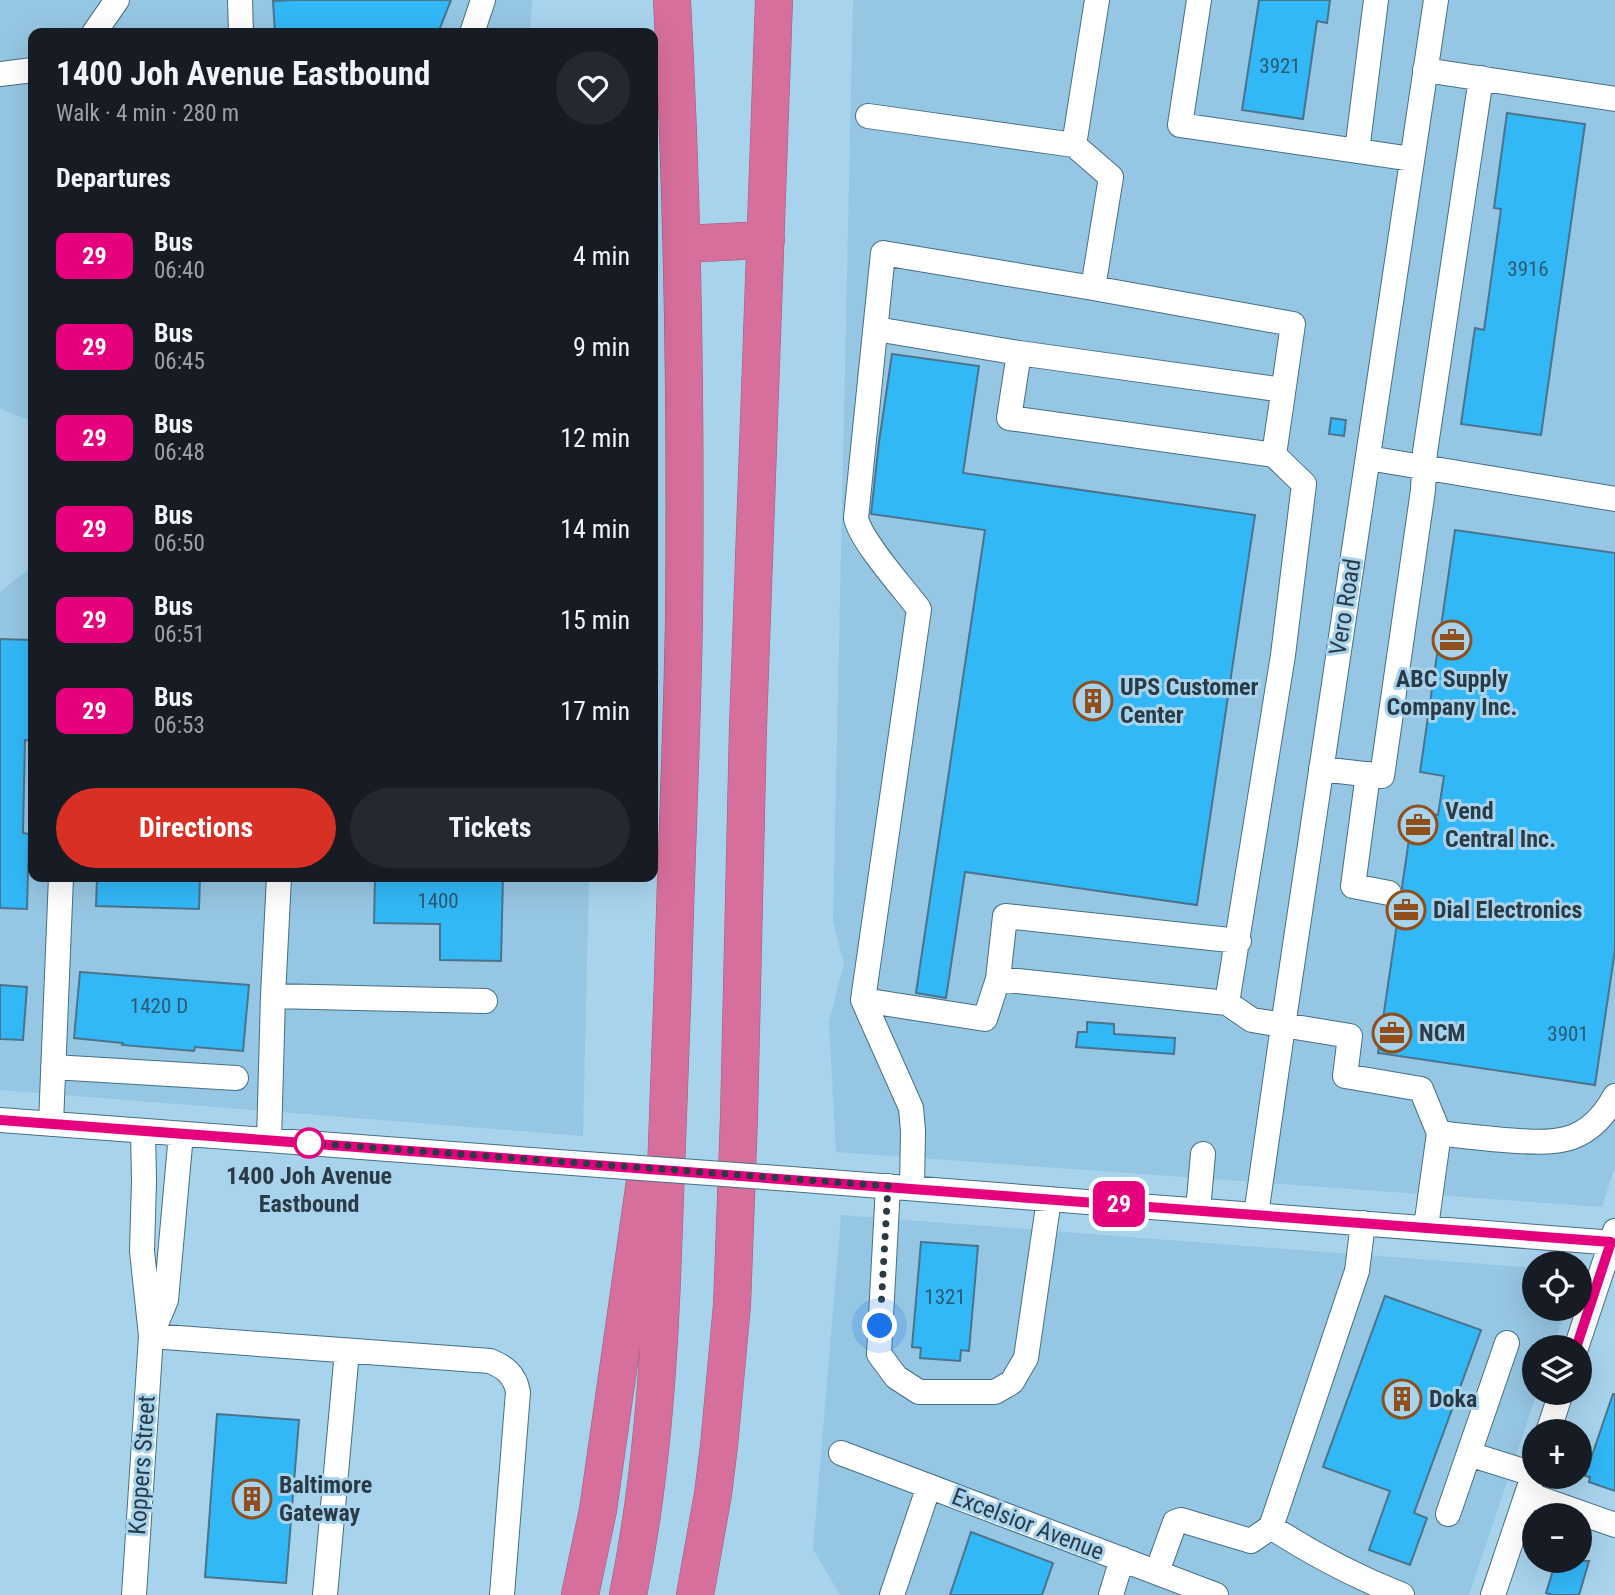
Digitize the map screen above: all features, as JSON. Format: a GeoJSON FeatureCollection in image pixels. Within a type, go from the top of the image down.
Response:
{"type":"FeatureCollection","features":[{"type":"Feature","properties":{"kind":"highway"},"geometry":{"type":"LineString","coordinates":[[628,1595],[642,1523],[657,1378],[667,1173],[684,623],[682,244],[672,0]]}},
{"type":"Feature","properties":{"kind":"highway"},"geometry":{"type":"LineString","coordinates":[[695,1595],[713,1494],[732,1305],[774,0]]}},
{"type":"Feature","properties":{"kind":"highway"},"geometry":{"type":"LineString","coordinates":[[682,244],[766,240]]}},
{"type":"Feature","properties":{"kind":"highway"},"geometry":{"type":"LineString","coordinates":[[580,1595],[598,1510],[611,1428],[673,975]]}},
{"type":"Feature","properties":{"kind":"highway"},"geometry":{"type":"LineString","coordinates":[[718,1595],[733,1446],[739,1328],[739,1117]]}},
{"type":"Feature","properties":{"kind":"street"},"geometry":{"type":"LineString","coordinates":[[97,28],[117,0]]}},
{"type":"Feature","properties":{"kind":"street"},"geometry":{"type":"LineString","coordinates":[[240,0],[241,28]]}},
{"type":"Feature","properties":{"kind":"street"},"geometry":{"type":"LineString","coordinates":[[474,28],[484,0]]}},
{"type":"Feature","properties":{"kind":"street"},"geometry":{"type":"LineString","coordinates":[[1074,145],[1097,0]]}},
{"type":"Feature","properties":{"kind":"street"},"geometry":{"type":"LineString","coordinates":[[1199,0],[1180,125],[1412,159]]}},
{"type":"Feature","properties":{"kind":"street"},"geometry":{"type":"LineString","coordinates":[[1357,151],[1376,0]]}},
{"type":"Feature","properties":{"kind":"street","name":"Vero Road"},"geometry":{"type":"LineString","coordinates":[[1256,1215],[1436,0]]}},
{"type":"Feature","properties":{"kind":"street"},"geometry":{"type":"LineString","coordinates":[[1425,70],[1615,99]]}},
{"type":"Feature","properties":{"kind":"street"},"geometry":{"type":"LineString","coordinates":[[0,74],[28,71]]}},
{"type":"Feature","properties":{"kind":"street"},"geometry":{"type":"LineString","coordinates":[[1321,769],[1382,776],[1423,490],[1427,438],[1480,78]]}},
{"type":"Feature","properties":{"kind":"street"},"geometry":{"type":"LineString","coordinates":[[868,116],[1074,145],[1111,177],[1093,288]]}},
{"type":"Feature","properties":{"kind":"street"},"geometry":{"type":"LineString","coordinates":[[1049,1199],[1026,1357],[1012,1382],[995,1392],[919,1392],[896,1377],[879,1354],[900,1187],[923,1132],[863,1000],[919,609],[866,541],[856,518],[883,253],[1293,324],[1274,455]]}},
{"type":"Feature","properties":{"kind":"street"},"geometry":{"type":"LineString","coordinates":[[876,329],[1019,353],[1283,390]]}},
{"type":"Feature","properties":{"kind":"street"},"geometry":{"type":"LineString","coordinates":[[1019,353],[1009,418],[1274,455],[1304,484],[1283,655],[1227,1003]]}},
{"type":"Feature","properties":{"kind":"street"},"geometry":{"type":"LineString","coordinates":[[1368,457],[1615,499]]}},
{"type":"Feature","properties":{"kind":"street"},"geometry":{"type":"LineString","coordinates":[[1368,774],[1353,886],[1390,893]]}},
{"type":"Feature","properties":{"kind":"street"},"geometry":{"type":"LineString","coordinates":[[51,1124],[61,882]]}},
{"type":"Feature","properties":{"kind":"street"},"geometry":{"type":"LineString","coordinates":[[270,1140],[279,882]]}},
{"type":"Feature","properties":{"kind":"street"},"geometry":{"type":"LineString","coordinates":[[863,1000],[985,1019],[998,979],[1005,916],[1239,941]]}},
{"type":"Feature","properties":{"kind":"street"},"geometry":{"type":"LineString","coordinates":[[998,979],[1227,1003],[1252,1020],[1350,1036],[1345,1076],[1420,1089],[1439,1133],[1426,1227]]}},
{"type":"Feature","properties":{"kind":"street"},"geometry":{"type":"LineString","coordinates":[[273,996],[485,1001]]}},
{"type":"Feature","properties":{"kind":"street"},"geometry":{"type":"LineString","coordinates":[[53,1067],[236,1078]]}},
{"type":"Feature","properties":{"kind":"street"},"geometry":{"type":"LineString","coordinates":[[1439,1133],[1530,1142],[1559,1142],[1590,1127],[1607,1111],[1615,1096]]}},
{"type":"Feature","properties":{"kind":"street"},"geometry":{"type":"LineString","coordinates":[[0,1120],[1363,1223],[1614,1239],[1581,1335]]}},
{"type":"Feature","properties":{"kind":"street","name":"Koppers Street"},"geometry":{"type":"LineString","coordinates":[[134,1595],[151,1336],[142,1251],[143,1131]]}},
{"type":"Feature","properties":{"kind":"street","name":"Koppers Street"},"geometry":{"type":"LineString","coordinates":[[151,1336],[166,1300],[181,1134]]}},
{"type":"Feature","properties":{"kind":"street"},"geometry":{"type":"LineString","coordinates":[[1198,1210],[1203,1154]]}},
{"type":"Feature","properties":{"kind":"street"},"geometry":{"type":"LineString","coordinates":[[1157,1573],[1175,1522],[1181,1520],[1251,1541],[1271,1527],[1357,1271],[1363,1223]]}},
{"type":"Feature","properties":{"kind":"street"},"geometry":{"type":"LineString","coordinates":[[151,1336],[490,1361],[506,1369],[516,1383],[518,1392],[502,1595]]}},
{"type":"Feature","properties":{"kind":"street"},"geometry":{"type":"LineString","coordinates":[[1448,1514],[1507,1343]]}},
{"type":"Feature","properties":{"kind":"street"},"geometry":{"type":"LineString","coordinates":[[325,1595],[347,1351]]}},
{"type":"Feature","properties":{"kind":"street","name":"Excelsior Avenue"},"geometry":{"type":"LineString","coordinates":[[841,1453],[1216,1595]]}},
{"type":"Feature","properties":{"kind":"street"},"geometry":{"type":"LineString","coordinates":[[1469,1454],[1522,1476]]}},
{"type":"Feature","properties":{"kind":"street"},"geometry":{"type":"LineString","coordinates":[[892,1595],[929,1486]]}},
{"type":"Feature","properties":{"kind":"street"},"geometry":{"type":"LineString","coordinates":[[1493,1595],[1529,1489]]}},
{"type":"Feature","properties":{"kind":"street"},"geometry":{"type":"LineString","coordinates":[[1549,1489],[1615,1525]]}},
{"type":"Feature","properties":{"kind":"street"},"geometry":{"type":"LineString","coordinates":[[1271,1527],[1306,1550],[1359,1578],[1402,1595]]}},
{"type":"Feature","properties":{"kind":"street"},"geometry":{"type":"LineString","coordinates":[[1111,1595],[1122,1559]]}},
{"type":"Feature","properties":{"kind":"shaded area"},"geometry":{"type":"Polygon","coordinates":[[[0,0],[532,0],[530,28],[28,28],[28,419],[0,409],[0,0]]]}},
{"type":"Feature","properties":{"kind":"shaded area"},"geometry":{"type":"Polygon","coordinates":[[[853,0],[1615,0],[1615,1166],[1602,1207],[836,1152],[829,1022],[844,963],[833,922],[853,0]]]}},
{"type":"Feature","properties":{"kind":"shaded area"},"geometry":{"type":"Polygon","coordinates":[[[28,570],[28,882],[589,882],[583,1136],[0,1090],[0,592],[28,570]]]}},
{"type":"Feature","properties":{"kind":"shaded area"},"geometry":{"type":"Polygon","coordinates":[[[841,1215],[1522,1267],[1522,1321],[1562,1321],[1557,1335],[1522,1335],[1522,1405],[1533,1405],[1528,1419],[1522,1419],[1522,1438],[1469,1595],[840,1595],[813,1549],[841,1215]]]}},
{"type":"Feature","properties":{"kind":"building"},"geometry":{"type":"Polygon","coordinates":[[[451,0],[440,28],[275,28],[273,1],[451,0]]]}},
{"type":"Feature","properties":{"kind":"building"},"geometry":{"type":"Polygon","coordinates":[[[1259,0],[1330,0],[1327,23],[1317,21],[1303,119],[1242,110],[1259,0]]]}},
{"type":"Feature","properties":{"kind":"building"},"geometry":{"type":"Polygon","coordinates":[[[1507,113],[1585,124],[1541,435],[1461,424],[1475,328],[1484,330],[1501,209],[1494,208],[1507,113]]]}},
{"type":"Feature","properties":{"kind":"building","name":"UPS Customer Center"},"geometry":{"type":"Polygon","coordinates":[[[892,354],[979,366],[963,473],[1255,515],[1197,905],[965,872],[946,998],[916,993],[985,530],[871,514],[892,354]]]}},
{"type":"Feature","properties":{"kind":"building"},"geometry":{"type":"Polygon","coordinates":[[[1331,418],[1346,420],[1344,436],[1329,434],[1331,418]]]}},
{"type":"Feature","properties":{"kind":"building"},"geometry":{"type":"Polygon","coordinates":[[[1455,530],[1615,553],[1615,950],[1595,1085],[1378,1053],[1400,903],[1404,895],[1402,887],[1413,812],[1438,815],[1444,776],[1420,772],[1455,530]]]}},
{"type":"Feature","properties":{"kind":"building"},"geometry":{"type":"Polygon","coordinates":[[[0,639],[28,640],[28,741],[25,740],[23,833],[28,834],[27,909],[0,908],[0,639]]]}},
{"type":"Feature","properties":{"kind":"building"},"geometry":{"type":"Polygon","coordinates":[[[97,882],[200,882],[199,909],[96,906],[97,882]]]}},
{"type":"Feature","properties":{"kind":"building"},"geometry":{"type":"Polygon","coordinates":[[[375,882],[503,882],[501,961],[440,960],[440,924],[374,923],[375,882]]]}},
{"type":"Feature","properties":{"kind":"building"},"geometry":{"type":"Polygon","coordinates":[[[80,972],[249,985],[243,1051],[195,1047],[194,1051],[74,1038],[80,972]]]}},
{"type":"Feature","properties":{"kind":"building"},"geometry":{"type":"Polygon","coordinates":[[[0,985],[27,987],[23,1040],[0,1039],[0,985]]]}},
{"type":"Feature","properties":{"kind":"building"},"geometry":{"type":"Polygon","coordinates":[[[1087,1022],[1114,1024],[1114,1034],[1175,1038],[1174,1054],[1076,1047],[1078,1032],[1087,1032],[1087,1022]]]}},
{"type":"Feature","properties":{"kind":"building"},"geometry":{"type":"Polygon","coordinates":[[[921,1242],[978,1246],[969,1351],[961,1350],[960,1361],[920,1358],[921,1348],[912,1347],[921,1242]]]}},
{"type":"Feature","properties":{"kind":"building","name":"Doka"},"geometry":{"type":"Polygon","coordinates":[[[1385,1296],[1481,1330],[1414,1513],[1427,1518],[1410,1565],[1369,1550],[1390,1491],[1323,1467],[1385,1296]]]}},
{"type":"Feature","properties":{"kind":"building"},"geometry":{"type":"Polygon","coordinates":[[[1615,1394],[1615,1491],[1592,1483],[1592,1456],[1615,1394]]]}},
{"type":"Feature","properties":{"kind":"building","name":"Baltimore Gateway"},"geometry":{"type":"Polygon","coordinates":[[[217,1414],[299,1420],[286,1583],[205,1577],[217,1414]]]}},
{"type":"Feature","properties":{"kind":"building"},"geometry":{"type":"Polygon","coordinates":[[[971,1532],[1053,1563],[1042,1595],[950,1595],[971,1532]]]}},
{"type":"Feature","properties":{"kind":"building"},"geometry":{"type":"Polygon","coordinates":[[[1552,1573],[1585,1573],[1579,1595],[1546,1593],[1552,1573]]]}},
{"type":"Feature","properties":{"kind":"bus line","name":"29"},"geometry":{"type":"LineString","coordinates":[[0,1120],[1611,1242],[1580,1335]]}},
{"type":"Feature","properties":{"kind":"place","name":"ABC Supply Company Inc."},"geometry":{"type":"Point","coordinates":[1452,640]}},
{"type":"Feature","properties":{"kind":"place","name":"UPS Customer Center"},"geometry":{"type":"Point","coordinates":[1093,701]}},
{"type":"Feature","properties":{"kind":"place","name":"Vend Central Inc."},"geometry":{"type":"Point","coordinates":[1418,825]}},
{"type":"Feature","properties":{"kind":"place","name":"Dial Electronics"},"geometry":{"type":"Point","coordinates":[1406,910]}},
{"type":"Feature","properties":{"kind":"place","name":"NCM"},"geometry":{"type":"Point","coordinates":[1392,1033]}},
{"type":"Feature","properties":{"kind":"place","name":"1400 Joh Avenue Eastbound"},"geometry":{"type":"Point","coordinates":[309,1143]}},
{"type":"Feature","properties":{"kind":"place","name":"Doka"},"geometry":{"type":"Point","coordinates":[1402,1399]}},
{"type":"Feature","properties":{"kind":"place","name":"Baltimore Gateway"},"geometry":{"type":"Point","coordinates":[252,1499]}},
{"type":"Feature","properties":{"kind":"route"},"geometry":{"type":"LineString","coordinates":[[309,1143],[297,1142],[888,1186],[880,1326]]}}]}
